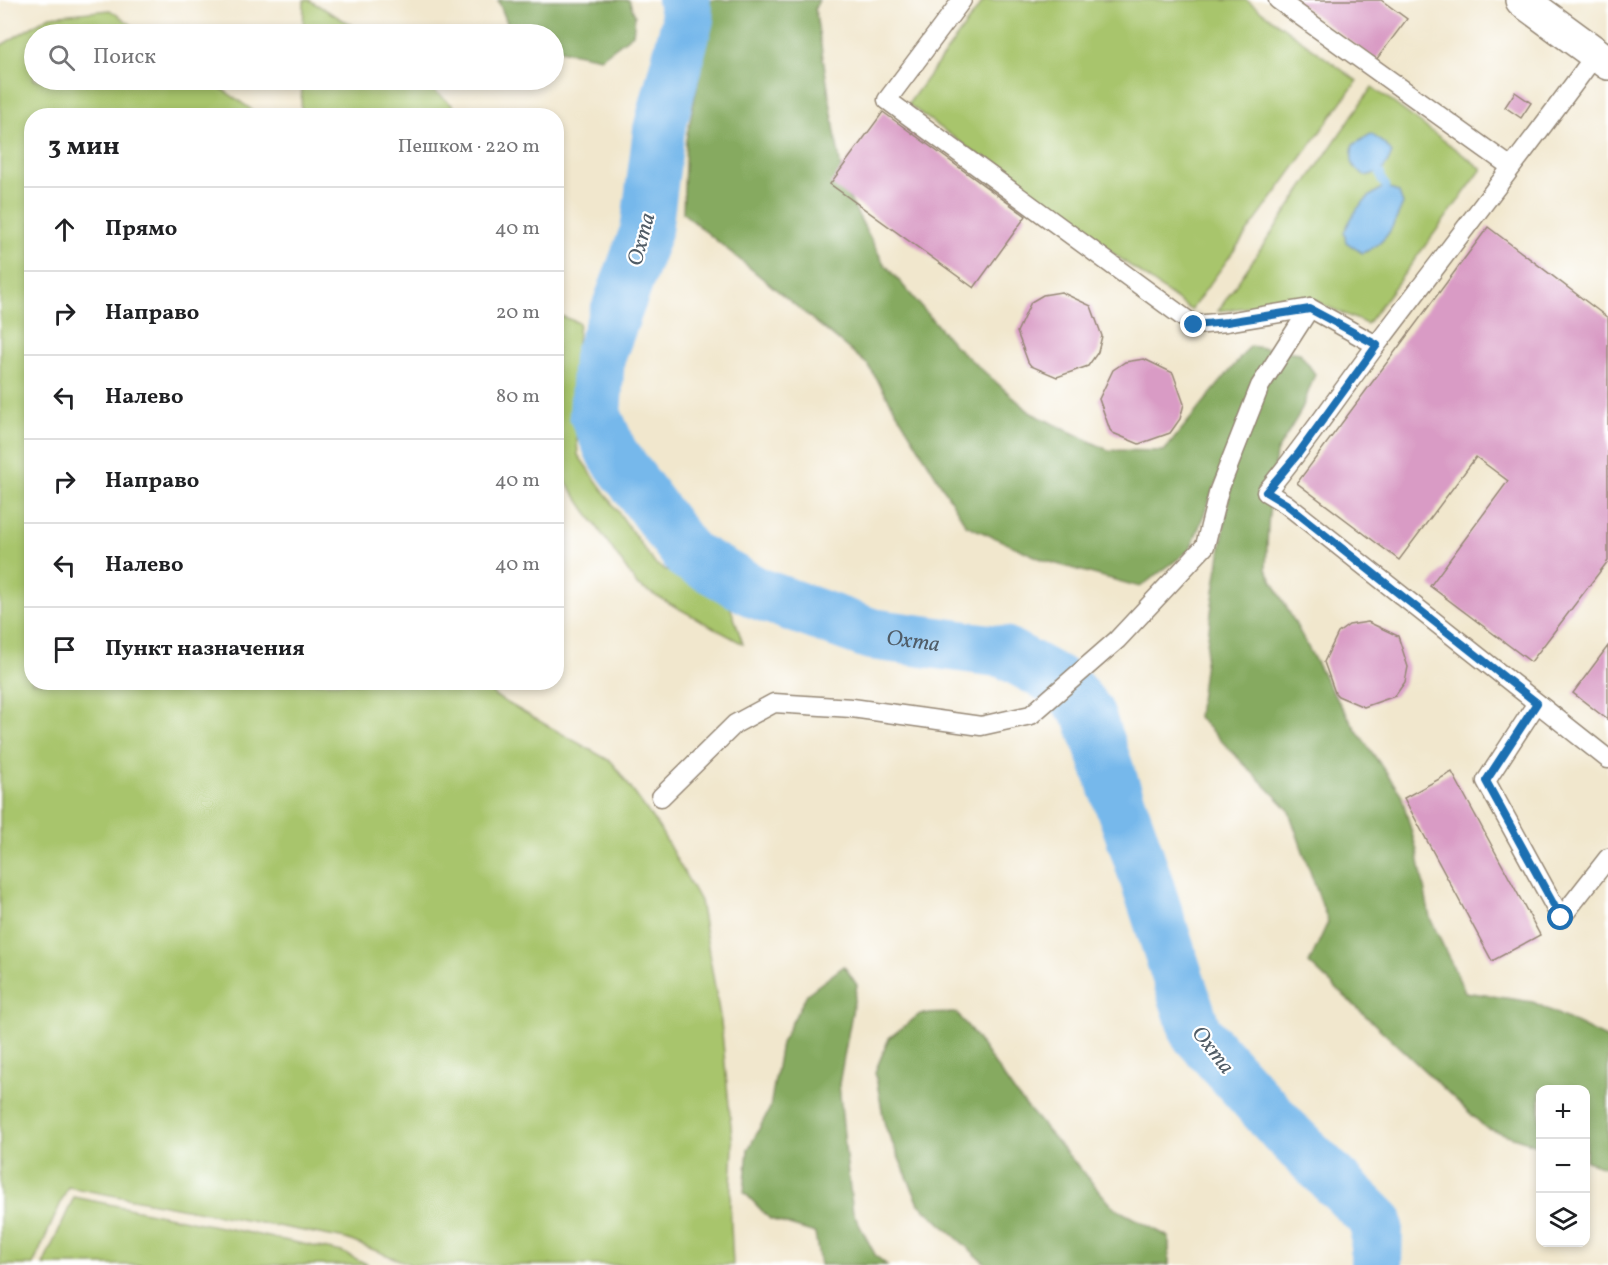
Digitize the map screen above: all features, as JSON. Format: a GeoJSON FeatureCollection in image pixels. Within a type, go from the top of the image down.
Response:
{"type":"FeatureCollection","features":[{"type":"Feature","properties":{"kind":"main road"},"geometry":{"type":"LineString","coordinates":[[1522,0],[1602,59]]}},
{"type":"Feature","properties":{"kind":"lane"},"geometry":{"type":"LineString","coordinates":[[962,0],[888,100],[1194,325],[1310,309],[1377,345]]}},
{"type":"Feature","properties":{"kind":"lane"},"geometry":{"type":"LineString","coordinates":[[1278,0],[1511,167]]}},
{"type":"Feature","properties":{"kind":"lane"},"geometry":{"type":"LineString","coordinates":[[1602,59],[1511,167],[1298,454],[1266,492],[1286,504],[1608,759]]}},
{"type":"Feature","properties":{"kind":"lane"},"geometry":{"type":"LineString","coordinates":[[661,797],[735,724],[774,703],[852,708],[981,726],[1031,715],[1117,640],[1205,546],[1219,490],[1260,386],[1310,309]]}},
{"type":"Feature","properties":{"kind":"lane"},"geometry":{"type":"LineString","coordinates":[[1537,703],[1486,781],[1561,918],[1608,858]]}},
{"type":"Feature","properties":{"kind":"green space"},"geometry":{"type":"Polygon","coordinates":[[[304,0],[309,0],[350,24],[303,24],[304,0]]]}},
{"type":"Feature","properties":{"kind":"green space"},"geometry":{"type":"Polygon","coordinates":[[[498,0],[629,0],[635,16],[633,34],[601,58],[564,51],[564,24],[508,24],[498,0]]]}},
{"type":"Feature","properties":{"kind":"green space"},"geometry":{"type":"Polygon","coordinates":[[[710,0],[819,0],[815,8],[844,188],[883,262],[954,345],[1031,413],[1108,450],[1164,451],[1250,346],[1300,353],[1315,374],[1301,411],[1276,453],[1268,524],[1266,569],[1330,688],[1401,794],[1417,851],[1430,918],[1465,992],[1533,1002],[1608,1039],[1608,1168],[1590,1162],[1590,1085],[1536,1085],[1536,1145],[1486,1128],[1309,963],[1328,922],[1288,809],[1198,717],[1212,605],[1241,420],[1190,550],[1140,587],[1046,561],[966,525],[868,365],[683,213],[686,140],[711,19],[710,0]]]}},
{"type":"Feature","properties":{"kind":"green space"},"geometry":{"type":"Polygon","coordinates":[[[984,0],[1246,0],[1357,81],[1191,310],[908,104],[984,0]]]}},
{"type":"Feature","properties":{"kind":"green space"},"geometry":{"type":"Polygon","coordinates":[[[110,10],[130,24],[37,24],[50,16],[110,10]]]}},
{"type":"Feature","properties":{"kind":"green space"},"geometry":{"type":"Polygon","coordinates":[[[24,32],[24,90],[223,90],[249,108],[24,108],[24,690],[490,690],[495,696],[612,762],[658,826],[700,901],[721,1022],[733,1147],[730,1206],[733,1265],[412,1265],[346,1239],[68,1187],[33,1265],[0,1265],[0,46],[24,32]]]}},
{"type":"Feature","properties":{"kind":"green space"},"geometry":{"type":"Polygon","coordinates":[[[1372,87],[1482,169],[1367,324],[1310,299],[1218,311],[1372,87]]]}},
{"type":"Feature","properties":{"kind":"green space"},"geometry":{"type":"Polygon","coordinates":[[[302,90],[433,90],[454,108],[301,108],[302,90]]]}},
{"type":"Feature","properties":{"kind":"green space"},"geometry":{"type":"Polygon","coordinates":[[[564,317],[579,323],[573,383],[578,455],[655,564],[730,606],[743,644],[638,586],[564,479],[564,317]]]}},
{"type":"Feature","properties":{"kind":"green space"},"geometry":{"type":"Polygon","coordinates":[[[844,966],[857,985],[839,1084],[853,1213],[876,1256],[887,1265],[820,1265],[815,1233],[770,1219],[744,1192],[748,1150],[770,1108],[781,1043],[807,994],[844,966]]]}},
{"type":"Feature","properties":{"kind":"green space"},"geometry":{"type":"Polygon","coordinates":[[[956,1013],[971,1030],[1014,1092],[1114,1208],[1169,1237],[1169,1265],[987,1265],[919,1204],[885,1126],[875,1072],[889,1038],[920,1014],[956,1013]]]}},
{"type":"Feature","properties":{"kind":"green space"},"geometry":{"type":"Polygon","coordinates":[[[74,1197],[342,1252],[369,1265],[43,1265],[74,1197]]]}},
{"type":"Feature","properties":{"kind":"water"},"geometry":{"type":"Polygon","coordinates":[[[1371,134],[1385,144],[1392,153],[1383,169],[1365,176],[1354,167],[1352,151],[1353,145],[1371,134]]]}},
{"type":"Feature","properties":{"kind":"water"},"geometry":{"type":"Polygon","coordinates":[[[1386,186],[1399,193],[1403,204],[1383,240],[1362,253],[1346,242],[1344,232],[1360,205],[1386,186]]]}},
{"type":"Feature","properties":{"kind":"building"},"geometry":{"type":"Polygon","coordinates":[[[1295,0],[1381,0],[1407,19],[1376,60],[1295,0]]]}},
{"type":"Feature","properties":{"kind":"building"},"geometry":{"type":"Polygon","coordinates":[[[1515,92],[1531,103],[1521,118],[1505,107],[1515,92]]]}},
{"type":"Feature","properties":{"kind":"building"},"geometry":{"type":"Polygon","coordinates":[[[883,112],[1026,216],[974,288],[830,184],[883,112]]]}},
{"type":"Feature","properties":{"kind":"building"},"geometry":{"type":"Polygon","coordinates":[[[1488,227],[1608,318],[1608,561],[1531,662],[1430,586],[1508,481],[1476,457],[1399,560],[1297,483],[1488,227]]]}},
{"type":"Feature","properties":{"kind":"building"},"geometry":{"type":"Polygon","coordinates":[[[1061,292],[1091,306],[1102,336],[1098,352],[1088,366],[1057,377],[1031,366],[1017,332],[1031,302],[1043,295],[1061,292]]]}},
{"type":"Feature","properties":{"kind":"building"},"geometry":{"type":"Polygon","coordinates":[[[1144,359],[1173,373],[1184,404],[1180,419],[1170,433],[1139,444],[1110,430],[1099,399],[1113,370],[1125,362],[1144,359]]]}},
{"type":"Feature","properties":{"kind":"building"},"geometry":{"type":"Polygon","coordinates":[[[1368,622],[1398,636],[1408,667],[1405,682],[1395,696],[1364,707],[1335,693],[1324,662],[1338,633],[1349,625],[1368,622]]]}},
{"type":"Feature","properties":{"kind":"building"},"geometry":{"type":"Polygon","coordinates":[[[1608,646],[1608,720],[1573,693],[1608,646]]]}},
{"type":"Feature","properties":{"kind":"building"},"geometry":{"type":"Polygon","coordinates":[[[1452,772],[1540,935],[1492,961],[1404,798],[1452,772]]]}},
{"type":"Feature","properties":{"kind":"waterway","name":"Охта"},"geometry":{"type":"LineString","coordinates":[[683,0],[688,19],[659,130],[646,231],[599,358],[595,414],[612,453],[688,555],[757,593],[871,634],[1004,652],[1065,685],[1088,713],[1132,837],[1196,1033],[1287,1134],[1377,1222],[1376,1265]]}},
{"type":"Feature","properties":{"kind":"waterway"},"geometry":{"type":"LineString","coordinates":[[1380,173],[1386,186]]}},
{"type":"Feature","properties":{"kind":"route"},"geometry":{"type":"LineString","coordinates":[[1194,325],[1310,309],[1377,345],[1298,454],[1266,492],[1286,504],[1537,703],[1486,781],[1561,918]]}}]}
